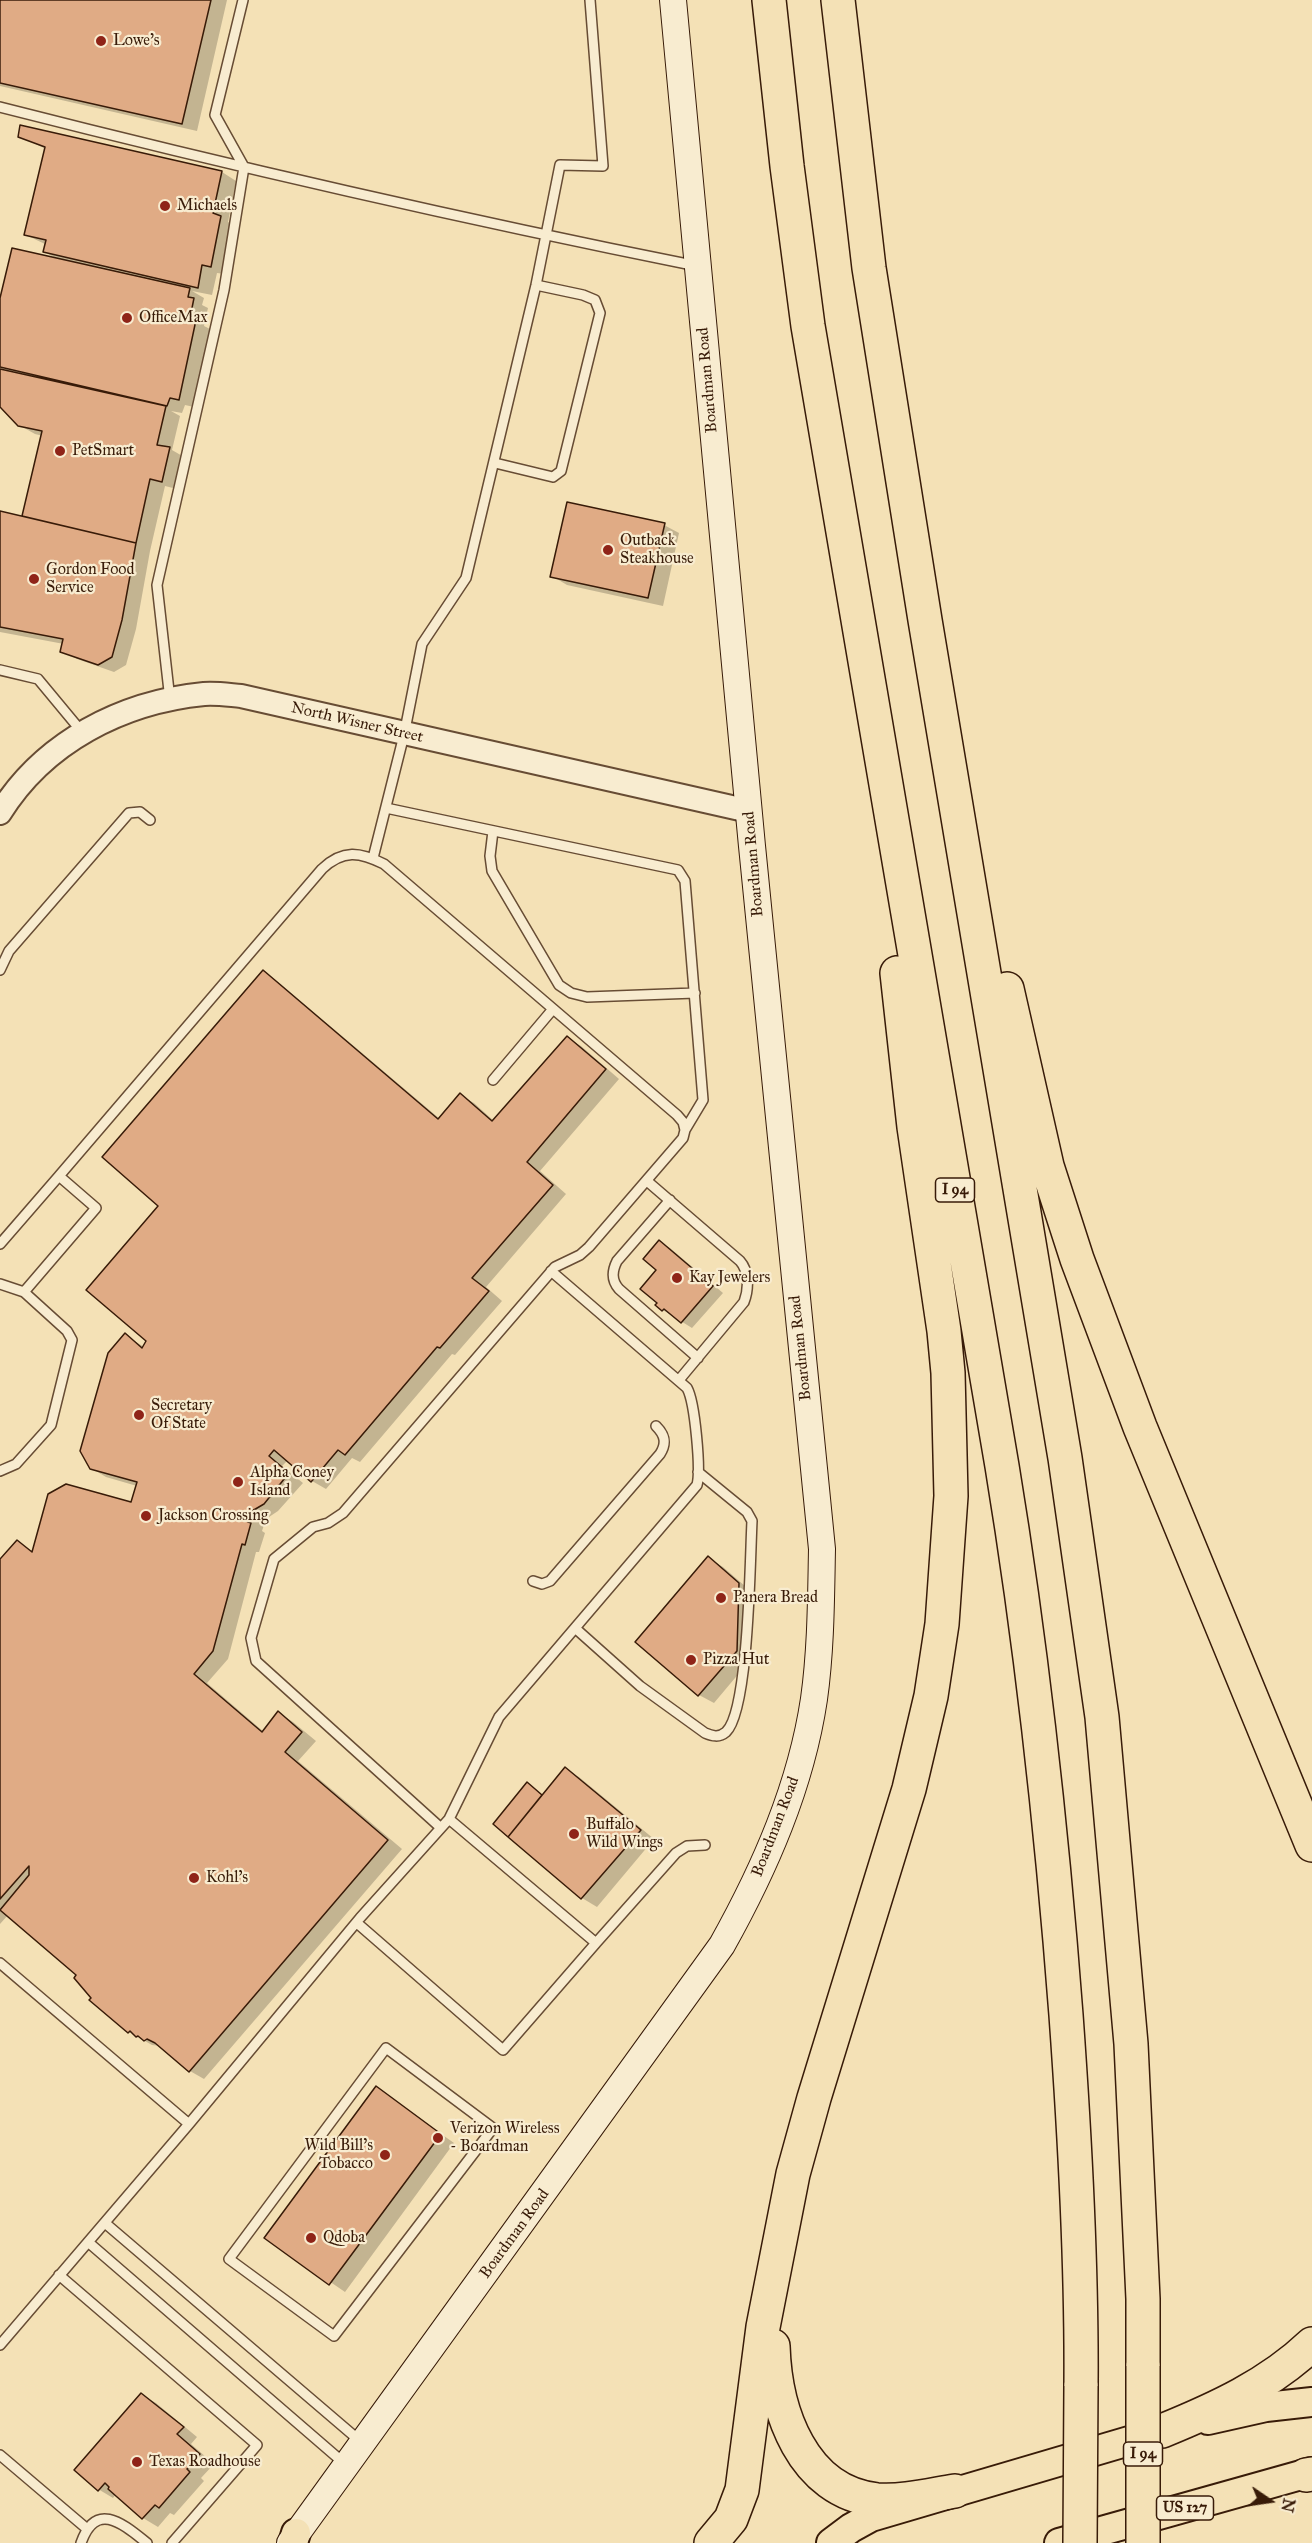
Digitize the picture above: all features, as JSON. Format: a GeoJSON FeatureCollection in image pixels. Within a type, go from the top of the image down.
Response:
{"type":"FeatureCollection","features":[{"type":"Feature","properties":{"kind":"highway","name":"I 94"},"geometry":{"type":"LineString","coordinates":[[769,0],[787,166],[808,326],[1011,1521],[1036,1700],[1053,1862],[1071,2086],[1080,2267],[1080,2543]]}},
{"type":"Feature","properties":{"kind":"highway","name":"I 94"},"geometry":{"type":"LineString","coordinates":[[838,0],[868,258],[925,620],[1066,1469],[1102,1717],[1131,2044],[1143,2299],[1143,2543]]}},
{"type":"Feature","properties":{"kind":"highway"},"geometry":{"type":"LineString","coordinates":[[925,620],[1041,1141],[1058,1203],[1119,1374],[1312,1845]]}},
{"type":"Feature","properties":{"kind":"highway"},"geometry":{"type":"LineString","coordinates":[[711,2543],[731,2519],[742,2490],[763,2327],[789,2195],[814,2098],[902,1817],[918,1758],[937,1660],[948,1560],[951,1445],[944,1331],[903,1033],[877,738]]}},
{"type":"Feature","properties":{"kind":"highway"},"geometry":{"type":"LineString","coordinates":[[789,2195],[776,2287],[774,2362],[780,2399],[800,2448],[824,2478],[856,2495],[891,2500],[955,2491]]}},
{"type":"Feature","properties":{"kind":"highway"},"geometry":{"type":"LineString","coordinates":[[1162,2431],[1210,2412],[1244,2394],[1282,2369],[1312,2344]]}},
{"type":"Feature","properties":{"kind":"main road","name":"Boardman Road"},"geometry":{"type":"LineString","coordinates":[[293,2540],[699,1980],[722,1945],[753,1886],[781,1821],[806,1737],[819,1656],[822,1549],[749,811],[673,0]]}},
{"type":"Feature","properties":{"kind":"main road"},"geometry":{"type":"LineString","coordinates":[[831,2543],[871,2517],[955,2491],[1162,2431],[1266,2407],[1312,2402]]}},
{"type":"Feature","properties":{"kind":"main road","name":"US 127"},"geometry":{"type":"LineString","coordinates":[[1059,2543],[1310,2474]]}},
{"type":"Feature","properties":{"kind":"street","name":"North Wisner Street"},"geometry":{"type":"LineString","coordinates":[[0,813],[37,766],[82,732],[113,716],[206,694],[241,696],[404,735],[749,811]]}},
{"type":"Feature","properties":{"kind":"lane"},"geometry":{"type":"LineString","coordinates":[[170,701],[157,585],[224,290],[244,167],[215,115],[243,0]]}},
{"type":"Feature","properties":{"kind":"lane"},"geometry":{"type":"LineString","coordinates":[[373,858],[404,735],[422,644],[466,578],[536,285],[560,165],[603,166],[590,0]]}},
{"type":"Feature","properties":{"kind":"lane"},"geometry":{"type":"LineString","coordinates":[[0,108],[244,167],[547,236],[697,266]]}},
{"type":"Feature","properties":{"kind":"lane"},"geometry":{"type":"LineString","coordinates":[[495,463],[553,477],[561,471],[600,313],[595,300],[584,295],[536,285]]}},
{"type":"Feature","properties":{"kind":"lane"},"geometry":{"type":"LineString","coordinates":[[0,670],[38,679],[82,732]]}},
{"type":"Feature","properties":{"kind":"lane"},"geometry":{"type":"LineString","coordinates":[[386,808],[678,870],[685,881],[704,1100],[685,1130],[683,1138],[589,1247],[580,1255],[551,1271],[343,1513],[328,1523],[313,1527],[274,1559],[268,1573],[251,1638],[256,1661],[441,1828]]}},
{"type":"Feature","properties":{"kind":"lane"},"geometry":{"type":"LineString","coordinates":[[0,970],[9,951],[129,813],[140,812],[150,820]]}},
{"type":"Feature","properties":{"kind":"lane"},"geometry":{"type":"LineString","coordinates":[[493,831],[490,856],[492,872],[559,985],[571,993],[587,997],[695,993]]}},
{"type":"Feature","properties":{"kind":"lane"},"geometry":{"type":"LineString","coordinates":[[0,1244],[322,869],[345,854],[373,858],[394,872],[677,1115],[683,1122],[685,1130]]}},
{"type":"Feature","properties":{"kind":"lane"},"geometry":{"type":"LineString","coordinates":[[493,1080],[553,1009]]}},
{"type":"Feature","properties":{"kind":"lane"},"geometry":{"type":"LineString","coordinates":[[24,1292],[96,1208],[59,1176]]}},
{"type":"Feature","properties":{"kind":"lane"},"geometry":{"type":"LineString","coordinates":[[646,1180],[740,1261],[745,1269],[748,1291],[744,1302],[679,1380]]}},
{"type":"Feature","properties":{"kind":"lane"},"geometry":{"type":"LineString","coordinates":[[670,1200],[617,1261],[613,1279],[619,1289],[698,1358]]}},
{"type":"Feature","properties":{"kind":"lane"},"geometry":{"type":"LineString","coordinates":[[0,2344],[189,2124],[357,1923],[449,1819],[499,1717],[697,1485],[692,1400],[687,1388],[551,1271]]}},
{"type":"Feature","properties":{"kind":"lane"},"geometry":{"type":"LineString","coordinates":[[0,1284],[24,1292],[67,1331],[72,1340],[71,1354],[51,1425],[16,1464],[0,1471]]}},
{"type":"Feature","properties":{"kind":"lane"},"geometry":{"type":"LineString","coordinates":[[533,1581],[542,1584],[550,1581],[660,1454],[665,1442],[664,1436],[656,1426]]}},
{"type":"Feature","properties":{"kind":"lane"},"geometry":{"type":"LineString","coordinates":[[575,1628],[640,1686],[705,1733],[711,1736],[725,1733],[734,1717],[745,1668],[752,1521],[747,1512],[698,1472]]}},
{"type":"Feature","properties":{"kind":"lane"},"geometry":{"type":"LineString","coordinates":[[449,1819],[596,1943]]}},
{"type":"Feature","properties":{"kind":"lane"},"geometry":{"type":"LineString","coordinates":[[357,1923],[503,2050],[676,1853],[687,1846],[705,1845]]}},
{"type":"Feature","properties":{"kind":"lane"},"geometry":{"type":"LineString","coordinates":[[0,1963],[189,2124]]}},
{"type":"Feature","properties":{"kind":"lane"},"geometry":{"type":"LineString","coordinates":[[386,2048],[493,2128],[334,2336],[229,2259],[386,2048]]}},
{"type":"Feature","properties":{"kind":"lane"},"geometry":{"type":"LineString","coordinates":[[105,2223],[362,2442]]}},
{"type":"Feature","properties":{"kind":"lane"},"geometry":{"type":"LineString","coordinates":[[88,2242],[346,2464]]}},
{"type":"Feature","properties":{"kind":"lane"},"geometry":{"type":"LineString","coordinates":[[59,2275],[257,2445],[172,2543]]}},
{"type":"Feature","properties":{"kind":"lane"},"geometry":{"type":"LineString","coordinates":[[0,2455],[86,2528]]}},
{"type":"Feature","properties":{"kind":"lane"},"geometry":{"type":"LineString","coordinates":[[81,2543],[86,2528],[101,2519],[118,2520],[147,2543]]}},
{"type":"Feature","properties":{"kind":"building","name":"Lowe's"},"geometry":{"type":"Polygon","coordinates":[[[0,0],[211,0],[182,124],[0,83],[0,0]]]}},
{"type":"Feature","properties":{"kind":"building"},"geometry":{"type":"Polygon","coordinates":[[[20,125],[222,171],[213,213],[221,216],[211,267],[202,265],[198,288],[43,252],[46,240],[24,235],[45,147],[18,137],[20,125]]]}},
{"type":"Feature","properties":{"kind":"building"},"geometry":{"type":"Polygon","coordinates":[[[12,248],[190,288],[188,297],[194,298],[190,318],[196,320],[179,400],[170,398],[167,406],[0,367],[0,298],[12,248]]]}},
{"type":"Feature","properties":{"kind":"building"},"geometry":{"type":"Polygon","coordinates":[[[0,369],[166,406],[157,445],[170,447],[162,482],[150,479],[136,543],[22,516],[42,431],[18,426],[0,407],[0,369]]]}},
{"type":"Feature","properties":{"kind":"building","name":"Outback Steakhouse"},"geometry":{"type":"Polygon","coordinates":[[[567,502],[665,523],[648,598],[550,577],[567,502]]]}},
{"type":"Feature","properties":{"kind":"building"},"geometry":{"type":"Polygon","coordinates":[[[0,511],[136,543],[122,620],[112,657],[98,665],[60,652],[63,639],[0,627],[0,511]]]}},
{"type":"Feature","properties":{"kind":"building","name":"Jackson Crossing"},"geometry":{"type":"Polygon","coordinates":[[[263,970],[438,1119],[460,1093],[492,1121],[567,1036],[606,1069],[527,1162],[553,1185],[472,1278],[489,1291],[440,1348],[437,1347],[345,1455],[338,1450],[311,1482],[274,1450],[269,1456],[289,1473],[264,1504],[252,1511],[245,1545],[242,1544],[213,1651],[194,1674],[262,1732],[278,1711],[302,1732],[285,1752],[388,1840],[189,2072],[155,2043],[147,2039],[144,2041],[130,2031],[128,2033],[89,2000],[91,1998],[74,1978],[76,1975],[0,1910],[29,1875],[29,1866],[0,1899],[0,1559],[17,1540],[32,1552],[48,1494],[66,1484],[131,1502],[137,1482],[90,1469],[80,1451],[108,1353],[125,1333],[142,1348],[146,1341],[86,1290],[158,1206],[102,1157],[263,970]]]}},
{"type":"Feature","properties":{"kind":"building","name":"Kay Jewelers"},"geometry":{"type":"Polygon","coordinates":[[[659,1240],[713,1286],[681,1323],[664,1309],[662,1311],[655,1305],[657,1303],[640,1289],[656,1270],[643,1259],[659,1240]]]}},
{"type":"Feature","properties":{"kind":"building"},"geometry":{"type":"Polygon","coordinates":[[[708,1556],[739,1583],[737,1651],[698,1696],[635,1642],[708,1556]]]}},
{"type":"Feature","properties":{"kind":"building","name":"Buffalo Wild Wings"},"geometry":{"type":"Polygon","coordinates":[[[565,1767],[641,1830],[581,1899],[508,1837],[565,1767]]]}},
{"type":"Feature","properties":{"kind":"building"},"geometry":{"type":"Polygon","coordinates":[[[527,1782],[542,1795],[508,1837],[493,1824],[527,1782]]]}},
{"type":"Feature","properties":{"kind":"building"},"geometry":{"type":"Polygon","coordinates":[[[376,2086],[441,2134],[329,2285],[264,2238],[376,2086]]]}},
{"type":"Feature","properties":{"kind":"building","name":"Texas Roadhouse"},"geometry":{"type":"Polygon","coordinates":[[[141,2393],[184,2427],[177,2434],[200,2454],[187,2469],[190,2472],[159,2508],[155,2505],[142,2519],[108,2489],[105,2483],[98,2491],[74,2470],[141,2393]]]}},
{"type":"Feature","properties":{"kind":"place","name":"Lowe's"},"geometry":{"type":"Point","coordinates":[101,41]}},
{"type":"Feature","properties":{"kind":"place","name":"Michaels"},"geometry":{"type":"Point","coordinates":[165,206]}},
{"type":"Feature","properties":{"kind":"place","name":"OfficeMax"},"geometry":{"type":"Point","coordinates":[127,318]}},
{"type":"Feature","properties":{"kind":"place","name":"PetSmart"},"geometry":{"type":"Point","coordinates":[60,451]}},
{"type":"Feature","properties":{"kind":"place","name":"Outback Steakhouse"},"geometry":{"type":"Point","coordinates":[608,550]}},
{"type":"Feature","properties":{"kind":"place","name":"Gordon Food Service"},"geometry":{"type":"Point","coordinates":[34,579]}},
{"type":"Feature","properties":{"kind":"place","name":"Kay Jewelers"},"geometry":{"type":"Point","coordinates":[677,1278]}},
{"type":"Feature","properties":{"kind":"place","name":"Secretary Of State"},"geometry":{"type":"Point","coordinates":[139,1415]}},
{"type":"Feature","properties":{"kind":"place","name":"Alpha Coney Island"},"geometry":{"type":"Point","coordinates":[238,1482]}},
{"type":"Feature","properties":{"kind":"place","name":"Jackson Crossing"},"geometry":{"type":"Point","coordinates":[146,1516]}},
{"type":"Feature","properties":{"kind":"place","name":"Panera Bread"},"geometry":{"type":"Point","coordinates":[721,1598]}},
{"type":"Feature","properties":{"kind":"place","name":"Pizza Hut"},"geometry":{"type":"Point","coordinates":[691,1660]}},
{"type":"Feature","properties":{"kind":"place","name":"Buffalo Wild Wings"},"geometry":{"type":"Point","coordinates":[574,1834]}},
{"type":"Feature","properties":{"kind":"place","name":"Kohl's"},"geometry":{"type":"Point","coordinates":[194,1878]}},
{"type":"Feature","properties":{"kind":"place","name":"Verizon Wireless - Boardman"},"geometry":{"type":"Point","coordinates":[438,2138]}},
{"type":"Feature","properties":{"kind":"place","name":"Wild Bill's Tobacco"},"geometry":{"type":"Point","coordinates":[385,2155]}},
{"type":"Feature","properties":{"kind":"place","name":"Qdoba"},"geometry":{"type":"Point","coordinates":[311,2238]}},
{"type":"Feature","properties":{"kind":"place","name":"Texas Roadhouse"},"geometry":{"type":"Point","coordinates":[137,2462]}}]}
